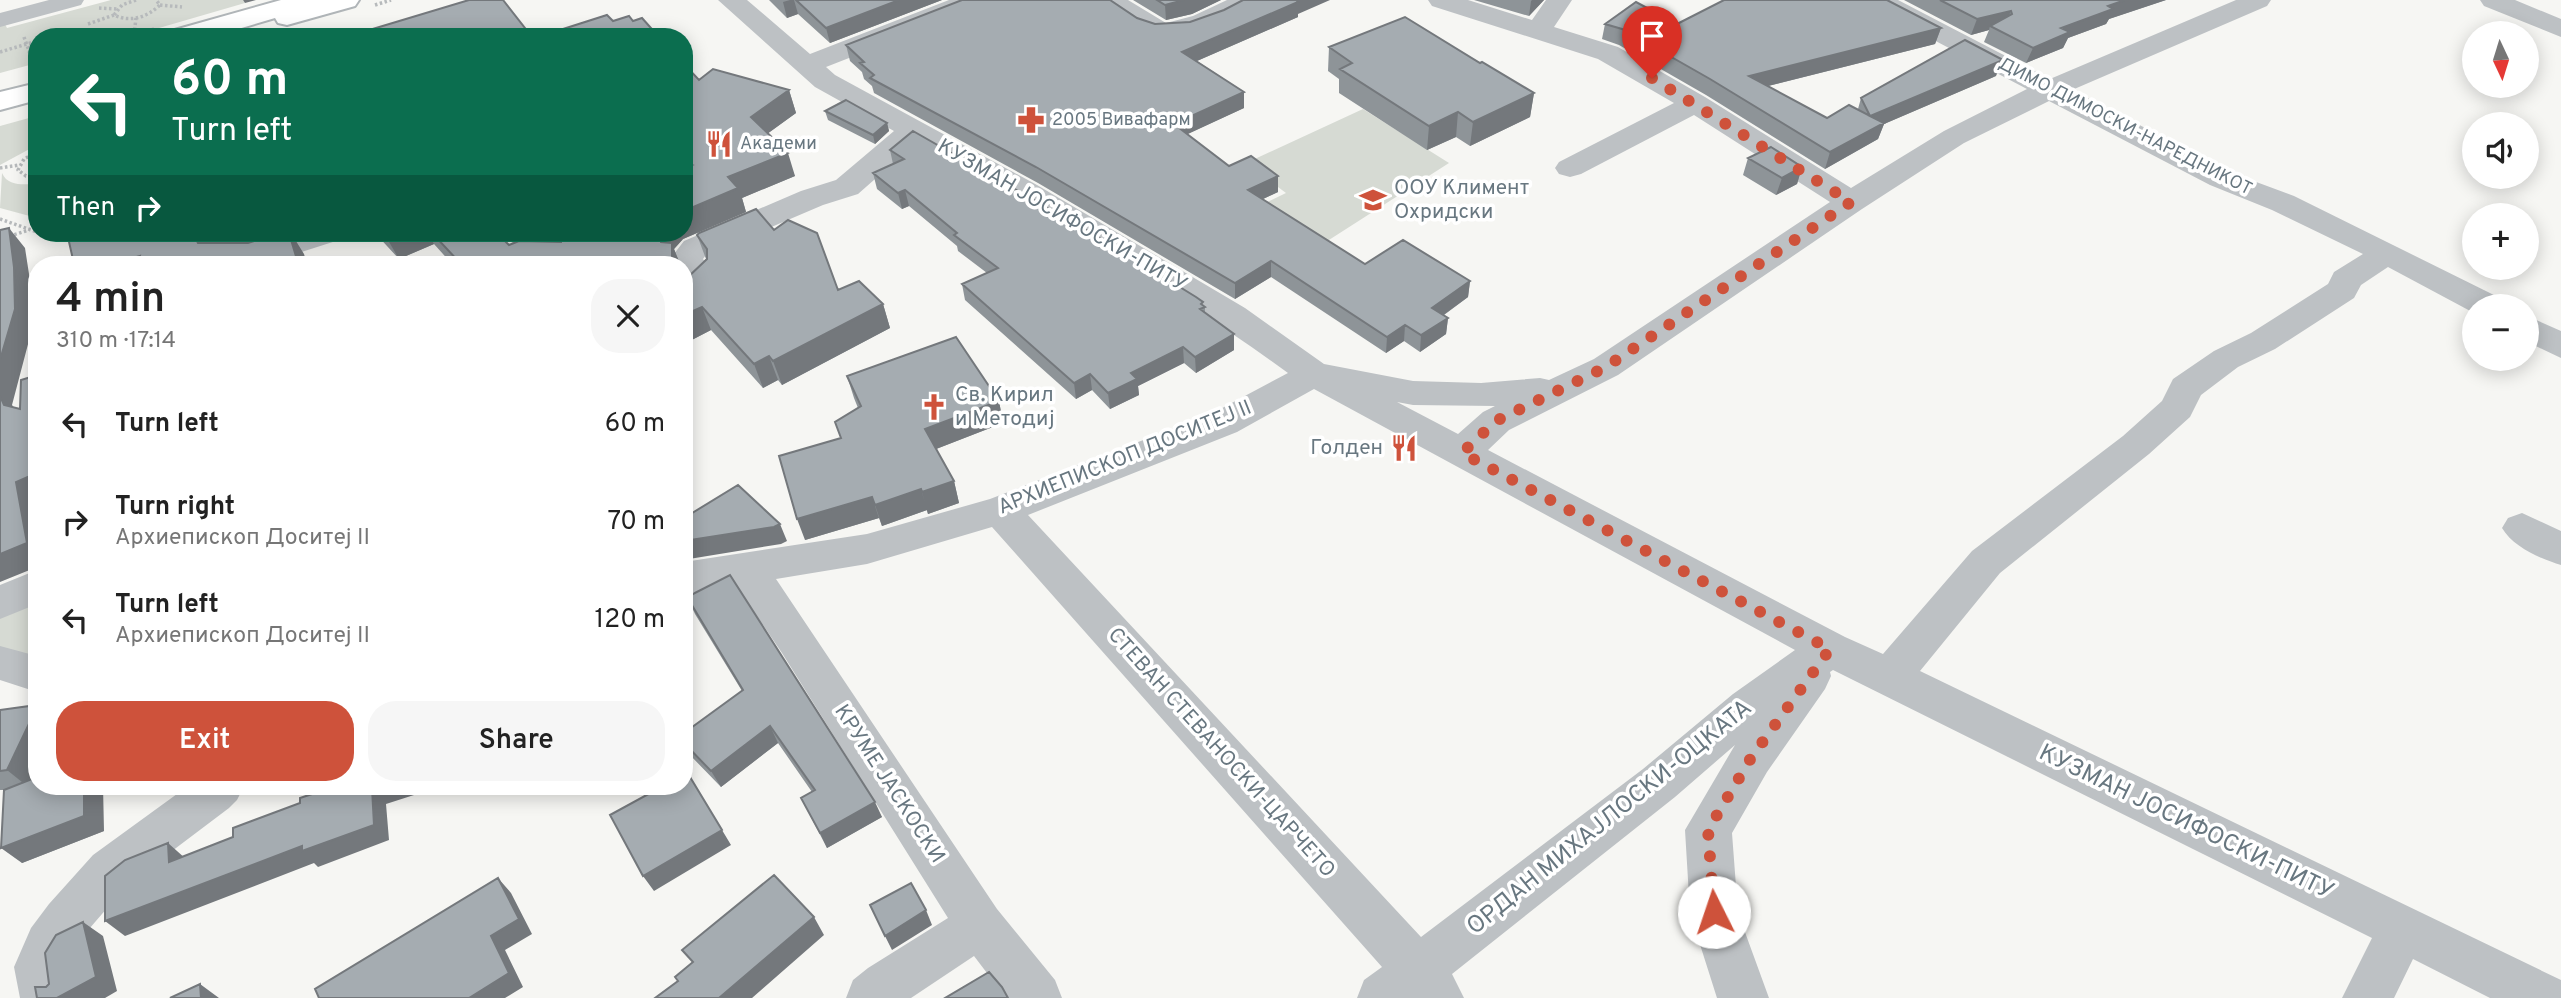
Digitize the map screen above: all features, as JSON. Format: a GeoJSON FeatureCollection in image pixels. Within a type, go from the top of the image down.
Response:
{"type":"FeatureCollection","features":[{"type":"Feature","properties":{"kind":"main road"},"geometry":{"type":"LineString","coordinates":[[212,28],[310,0]]}},
{"type":"Feature","properties":{"kind":"main road"},"geometry":{"type":"LineString","coordinates":[[251,28],[346,0]]}},
{"type":"Feature","properties":{"kind":"main road"},"geometry":{"type":"LineString","coordinates":[[0,89],[28,80]]}},
{"type":"Feature","properties":{"kind":"main road"},"geometry":{"type":"LineString","coordinates":[[0,101],[28,93]]}},
{"type":"Feature","properties":{"kind":"street"},"geometry":{"type":"LineString","coordinates":[[9,18],[73,0]]}},
{"type":"Feature","properties":{"kind":"street","name":"КУЗМАН ЈОСИФОСКИ-ПИТУ"},"geometry":{"type":"LineString","coordinates":[[732,0],[825,81],[1026,192],[1233,316],[1314,374],[1830,649],[1890,676],[2402,931],[2543,998]]}},
{"type":"Feature","properties":{"kind":"street"},"geometry":{"type":"LineString","coordinates":[[806,65],[973,0]]}},
{"type":"Feature","properties":{"kind":"street"},"geometry":{"type":"LineString","coordinates":[[1111,0],[1155,29],[1168,32],[1248,0]]}},
{"type":"Feature","properties":{"kind":"street"},"geometry":{"type":"LineString","coordinates":[[1441,0],[1608,53],[1695,103],[1851,202]]}},
{"type":"Feature","properties":{"kind":"street"},"geometry":{"type":"LineString","coordinates":[[1538,31],[1559,0]]}},
{"type":"Feature","properties":{"kind":"street","name":"ДИМО ДИМОСКИ-НАРЕДНИКОТ"},"geometry":{"type":"LineString","coordinates":[[1878,0],[2221,179],[2283,203],[2388,253],[2465,294]]}},
{"type":"Feature","properties":{"kind":"street"},"geometry":{"type":"LineString","coordinates":[[1462,453],[1496,421],[1606,367],[1851,202],[1954,137],[2050,89],[2258,0]]}},
{"type":"Feature","properties":{"kind":"street"},"geometry":{"type":"LineString","coordinates":[[2493,0],[2561,29]]}},
{"type":"Feature","properties":{"kind":"street"},"geometry":{"type":"LineString","coordinates":[[1570,168],[1695,103]]}},
{"type":"Feature","properties":{"kind":"street"},"geometry":{"type":"LineString","coordinates":[[688,256],[695,248],[812,198],[847,187],[914,129]]}},
{"type":"Feature","properties":{"kind":"street"},"geometry":{"type":"LineString","coordinates":[[256,256],[300,242]]}},
{"type":"Feature","properties":{"kind":"street"},"geometry":{"type":"LineString","coordinates":[[528,242],[545,256]]}},
{"type":"Feature","properties":{"kind":"street"},"geometry":{"type":"LineString","coordinates":[[1890,676],[1986,562],[2136,445],[2177,408],[2186,388],[2226,359],[2263,341],[2342,290],[2346,279],[2388,253]]}},
{"type":"Feature","properties":{"kind":"street"},"geometry":{"type":"LineString","coordinates":[[693,269],[697,274],[697,281],[693,284]]}},
{"type":"Feature","properties":{"kind":"street"},"geometry":{"type":"LineString","coordinates":[[2539,334],[2561,346]]}},
{"type":"Feature","properties":{"kind":"street"},"geometry":{"type":"LineString","coordinates":[[1314,374],[1413,393],[1482,395],[1563,388]]}},
{"type":"Feature","properties":{"kind":"street","name":"АРХИЕПИСКОП ДОСИТЕЈ II"},"geometry":{"type":"LineString","coordinates":[[693,576],[867,549],[1000,510],[1224,423],[1314,374]]}},
{"type":"Feature","properties":{"kind":"street","name":"СТЕВАН СТЕВАНОСКИ-ЦАРЧЕТО"},"geometry":{"type":"LineString","coordinates":[[1000,510],[1429,984]]}},
{"type":"Feature","properties":{"kind":"street"},"geometry":{"type":"LineString","coordinates":[[2522,528],[2561,550]]}},
{"type":"Feature","properties":{"kind":"street","name":"КРУМЕ ЈАСКОСКИ"},"geometry":{"type":"LineString","coordinates":[[745,567],[797,641],[980,925],[1037,998]]}},
{"type":"Feature","properties":{"kind":"street"},"geometry":{"type":"LineString","coordinates":[[0,603],[28,590]]}},
{"type":"Feature","properties":{"kind":"street","name":"ОРДАН МИХАЈЛОСКИ-ОЦКАТА"},"geometry":{"type":"LineString","coordinates":[[1382,998],[1429,984],[1748,707],[1830,649]]}},
{"type":"Feature","properties":{"kind":"street","name":"ОРДАН МИХАЈЛОСКИ-ОЦКАТА"},"geometry":{"type":"LineString","coordinates":[[1744,998],[1714,912],[1708,830],[1751,758],[1830,649]]}},
{"type":"Feature","properties":{"kind":"street"},"geometry":{"type":"LineString","coordinates":[[0,663],[28,671]]}},
{"type":"Feature","properties":{"kind":"street"},"geometry":{"type":"LineString","coordinates":[[44,995],[40,967],[48,945],[66,920],[110,870],[212,795]]}},
{"type":"Feature","properties":{"kind":"street"},"geometry":{"type":"LineString","coordinates":[[871,998],[886,985],[980,925]]}},
{"type":"Feature","properties":{"kind":"street"},"geometry":{"type":"LineString","coordinates":[[2367,998],[2402,931]]}},
{"type":"Feature","properties":{"kind":"path"},"geometry":{"type":"LineString","coordinates":[[132,0],[117,9],[114,15],[121,19],[136,18],[156,10],[160,3],[156,0]]}},
{"type":"Feature","properties":{"kind":"path"},"geometry":{"type":"LineString","coordinates":[[9,18],[28,48]]}},
{"type":"Feature","properties":{"kind":"path"},"geometry":{"type":"LineString","coordinates":[[135,28],[136,18]]}},
{"type":"Feature","properties":{"kind":"path"},"geometry":{"type":"LineString","coordinates":[[0,52],[27,45]]}},
{"type":"Feature","properties":{"kind":"path"},"geometry":{"type":"LineString","coordinates":[[0,168],[19,165],[28,158]]}},
{"type":"Feature","properties":{"kind":"path"},"geometry":{"type":"LineString","coordinates":[[19,165],[20,174],[28,175]]}},
{"type":"Feature","properties":{"kind":"path"},"geometry":{"type":"LineString","coordinates":[[0,219],[28,228]]}},
{"type":"Feature","properties":{"kind":"path"},"geometry":{"type":"LineString","coordinates":[[0,239],[28,233]]}},
{"type":"Feature","properties":{"kind":"shaded area"},"geometry":{"type":"Polygon","coordinates":[[[111,0],[243,0],[245,3],[159,28],[28,28],[28,65],[0,73],[0,24],[4,22],[7,28],[111,0]]]}},
{"type":"Feature","properties":{"kind":"shaded area"},"geometry":{"type":"Polygon","coordinates":[[[1363,109],[1449,163],[1318,247],[1255,208],[1286,193],[1246,163],[1363,109]]]}},
{"type":"Feature","properties":{"kind":"shaded area"},"geometry":{"type":"Polygon","coordinates":[[[28,118],[28,150],[0,165],[0,126],[28,118]]]}},
{"type":"Feature","properties":{"kind":"shaded area"},"geometry":{"type":"Polygon","coordinates":[[[2,173],[12,183],[28,184],[28,216],[0,208],[2,173]]]}},
{"type":"Feature","properties":{"kind":"shaded area"},"geometry":{"type":"Polygon","coordinates":[[[28,590],[28,671],[0,663],[0,603],[28,590]]]}},
{"type":"Feature","properties":{"kind":"building"},"geometry":{"type":"Polygon","coordinates":[[[469,0],[503,0],[525,28],[376,28],[469,0]]]}},
{"type":"Feature","properties":{"kind":"building"},"geometry":{"type":"Polygon","coordinates":[[[796,0],[899,0],[826,28],[796,0]]]}},
{"type":"Feature","properties":{"kind":"building"},"geometry":{"type":"Polygon","coordinates":[[[962,0],[1110,0],[1137,18],[1155,24],[1190,22],[1243,0],[1296,0],[1298,2],[1182,52],[1244,92],[1174,124],[1229,166],[1251,156],[1278,176],[1248,190],[1365,264],[1403,240],[1470,281],[1432,308],[1448,318],[1421,335],[1405,325],[1387,337],[1271,261],[1235,283],[1036,167],[870,78],[874,75],[846,45],[962,0]]]}},
{"type":"Feature","properties":{"kind":"building"},"geometry":{"type":"Polygon","coordinates":[[[1157,0],[1184,0],[1165,5],[1157,0]]]}},
{"type":"Feature","properties":{"kind":"building"},"geometry":{"type":"Polygon","coordinates":[[[1724,0],[1887,0],[1941,28],[1749,76],[1827,118],[1849,105],[1884,123],[1830,152],[1710,79],[1622,29],[1605,24],[1636,2],[1677,24],[1724,0]]]}},
{"type":"Feature","properties":{"kind":"building"},"geometry":{"type":"Polygon","coordinates":[[[1940,0],[2125,0],[2108,6],[2113,9],[2061,28],[2070,32],[2033,48],[1990,26],[2012,14],[2011,11],[1977,19],[1940,0]]]}},
{"type":"Feature","properties":{"kind":"building"},"geometry":{"type":"Polygon","coordinates":[[[607,15],[613,21],[629,16],[633,21],[642,18],[651,28],[566,28],[607,15]]]}},
{"type":"Feature","properties":{"kind":"building"},"geometry":{"type":"Polygon","coordinates":[[[1405,17],[1534,93],[1473,122],[1458,112],[1429,126],[1340,69],[1352,63],[1329,47],[1405,17]]]}},
{"type":"Feature","properties":{"kind":"building"},"geometry":{"type":"Polygon","coordinates":[[[1965,40],[2003,60],[1870,116],[1861,98],[1965,40]]]}},
{"type":"Feature","properties":{"kind":"building"},"geometry":{"type":"Polygon","coordinates":[[[713,69],[789,90],[751,117],[788,153],[728,177],[738,188],[693,207],[693,74],[699,80],[713,69]]]}},
{"type":"Feature","properties":{"kind":"building"},"geometry":{"type":"Polygon","coordinates":[[[846,100],[887,123],[873,135],[825,111],[846,100]]]}},
{"type":"Feature","properties":{"kind":"building"},"geometry":{"type":"Polygon","coordinates":[[[913,131],[1102,239],[1196,297],[1205,307],[1200,309],[1234,334],[1195,357],[1183,347],[1131,373],[1137,379],[1108,393],[1090,374],[1074,383],[962,284],[998,268],[954,235],[957,233],[905,190],[898,193],[873,173],[904,159],[890,150],[913,131]]]}},
{"type":"Feature","properties":{"kind":"building"},"geometry":{"type":"Polygon","coordinates":[[[1771,147],[1802,167],[1782,178],[1748,158],[1771,147]]]}},
{"type":"Feature","properties":{"kind":"building"},"geometry":{"type":"Polygon","coordinates":[[[756,209],[774,230],[788,220],[817,233],[838,290],[859,281],[883,304],[773,361],[769,356],[754,364],[702,307],[693,311],[693,272],[707,259],[707,249],[697,235],[756,209]]]}},
{"type":"Feature","properties":{"kind":"building"},"geometry":{"type":"Polygon","coordinates":[[[9,228],[14,267],[15,309],[0,360],[0,230],[9,228]]]}},
{"type":"Feature","properties":{"kind":"building"},"geometry":{"type":"Polygon","coordinates":[[[69,242],[292,242],[296,256],[140,256],[72,256],[69,242]]]}},
{"type":"Feature","properties":{"kind":"building"},"geometry":{"type":"Polygon","coordinates":[[[440,242],[506,242],[509,245],[516,242],[672,243],[672,256],[454,256],[440,242]]]}},
{"type":"Feature","properties":{"kind":"building"},"geometry":{"type":"Polygon","coordinates":[[[956,337],[999,401],[925,429],[954,481],[875,505],[872,497],[797,519],[779,456],[841,438],[835,422],[861,406],[847,376],[956,337]]]}},
{"type":"Feature","properties":{"kind":"building"},"geometry":{"type":"Polygon","coordinates":[[[28,378],[28,477],[16,482],[27,543],[0,554],[0,396],[4,405],[20,409],[21,380],[28,378]]]}},
{"type":"Feature","properties":{"kind":"building"},"geometry":{"type":"Polygon","coordinates":[[[738,485],[780,524],[693,540],[693,512],[738,485]]]}},
{"type":"Feature","properties":{"kind":"building"},"geometry":{"type":"Polygon","coordinates":[[[730,575],[875,802],[820,833],[801,798],[815,790],[770,726],[711,771],[693,752],[693,726],[743,690],[693,607],[693,594],[730,575]]]}},
{"type":"Feature","properties":{"kind":"building"},"geometry":{"type":"Polygon","coordinates":[[[28,706],[28,726],[7,770],[0,771],[0,710],[28,706]]]}},
{"type":"Feature","properties":{"kind":"building"},"geometry":{"type":"Polygon","coordinates":[[[28,781],[28,795],[84,795],[84,816],[1,848],[4,790],[28,781]]]}},
{"type":"Feature","properties":{"kind":"building"},"geometry":{"type":"Polygon","coordinates":[[[693,782],[722,830],[643,876],[610,815],[647,795],[693,795],[693,782]]]}},
{"type":"Feature","properties":{"kind":"building"},"geometry":{"type":"Polygon","coordinates":[[[309,795],[372,795],[374,825],[302,851],[302,846],[105,921],[105,876],[125,860],[168,843],[169,862],[233,837],[233,828],[300,803],[300,798],[309,795]]]}},
{"type":"Feature","properties":{"kind":"building"},"geometry":{"type":"Polygon","coordinates":[[[774,875],[814,917],[719,998],[655,998],[678,981],[675,977],[693,962],[682,950],[774,875]]]}},
{"type":"Feature","properties":{"kind":"building"},"geometry":{"type":"Polygon","coordinates":[[[498,878],[519,919],[491,936],[509,973],[469,998],[319,998],[315,989],[498,878]]]}},
{"type":"Feature","properties":{"kind":"building"},"geometry":{"type":"Polygon","coordinates":[[[911,883],[926,910],[885,936],[870,905],[911,883]]]}},
{"type":"Feature","properties":{"kind":"building"},"geometry":{"type":"Polygon","coordinates":[[[83,922],[96,977],[57,998],[37,998],[35,987],[46,987],[49,984],[45,953],[56,935],[83,922]]]}},
{"type":"Feature","properties":{"kind":"building"},"geometry":{"type":"Polygon","coordinates":[[[989,972],[1008,998],[945,998],[989,972]]]}},
{"type":"Feature","properties":{"kind":"building"},"geometry":{"type":"Polygon","coordinates":[[[200,984],[201,998],[170,998],[200,984]]]}},
{"type":"Feature","properties":{"kind":"place","name":"2005 Вивафарм"},"geometry":{"type":"Point","coordinates":[1031,120]}},
{"type":"Feature","properties":{"kind":"place","name":"Академи"},"geometry":{"type":"Point","coordinates":[719,144]}},
{"type":"Feature","properties":{"kind":"place","name":"ООУ Климент Охридски"},"geometry":{"type":"Point","coordinates":[1373,200]}},
{"type":"Feature","properties":{"kind":"place","name":"Св. Кирил и Методиј"},"geometry":{"type":"Point","coordinates":[934,407]}},
{"type":"Feature","properties":{"kind":"place","name":"Голден"},"geometry":{"type":"Point","coordinates":[1404,448]}},
{"type":"Feature","properties":{"kind":"route"},"geometry":{"type":"LineString","coordinates":[[1652,78],[1851,202],[1606,367],[1496,421],[1462,453],[1830,649],[1751,758],[1708,830],[1714,912]]}}]}
